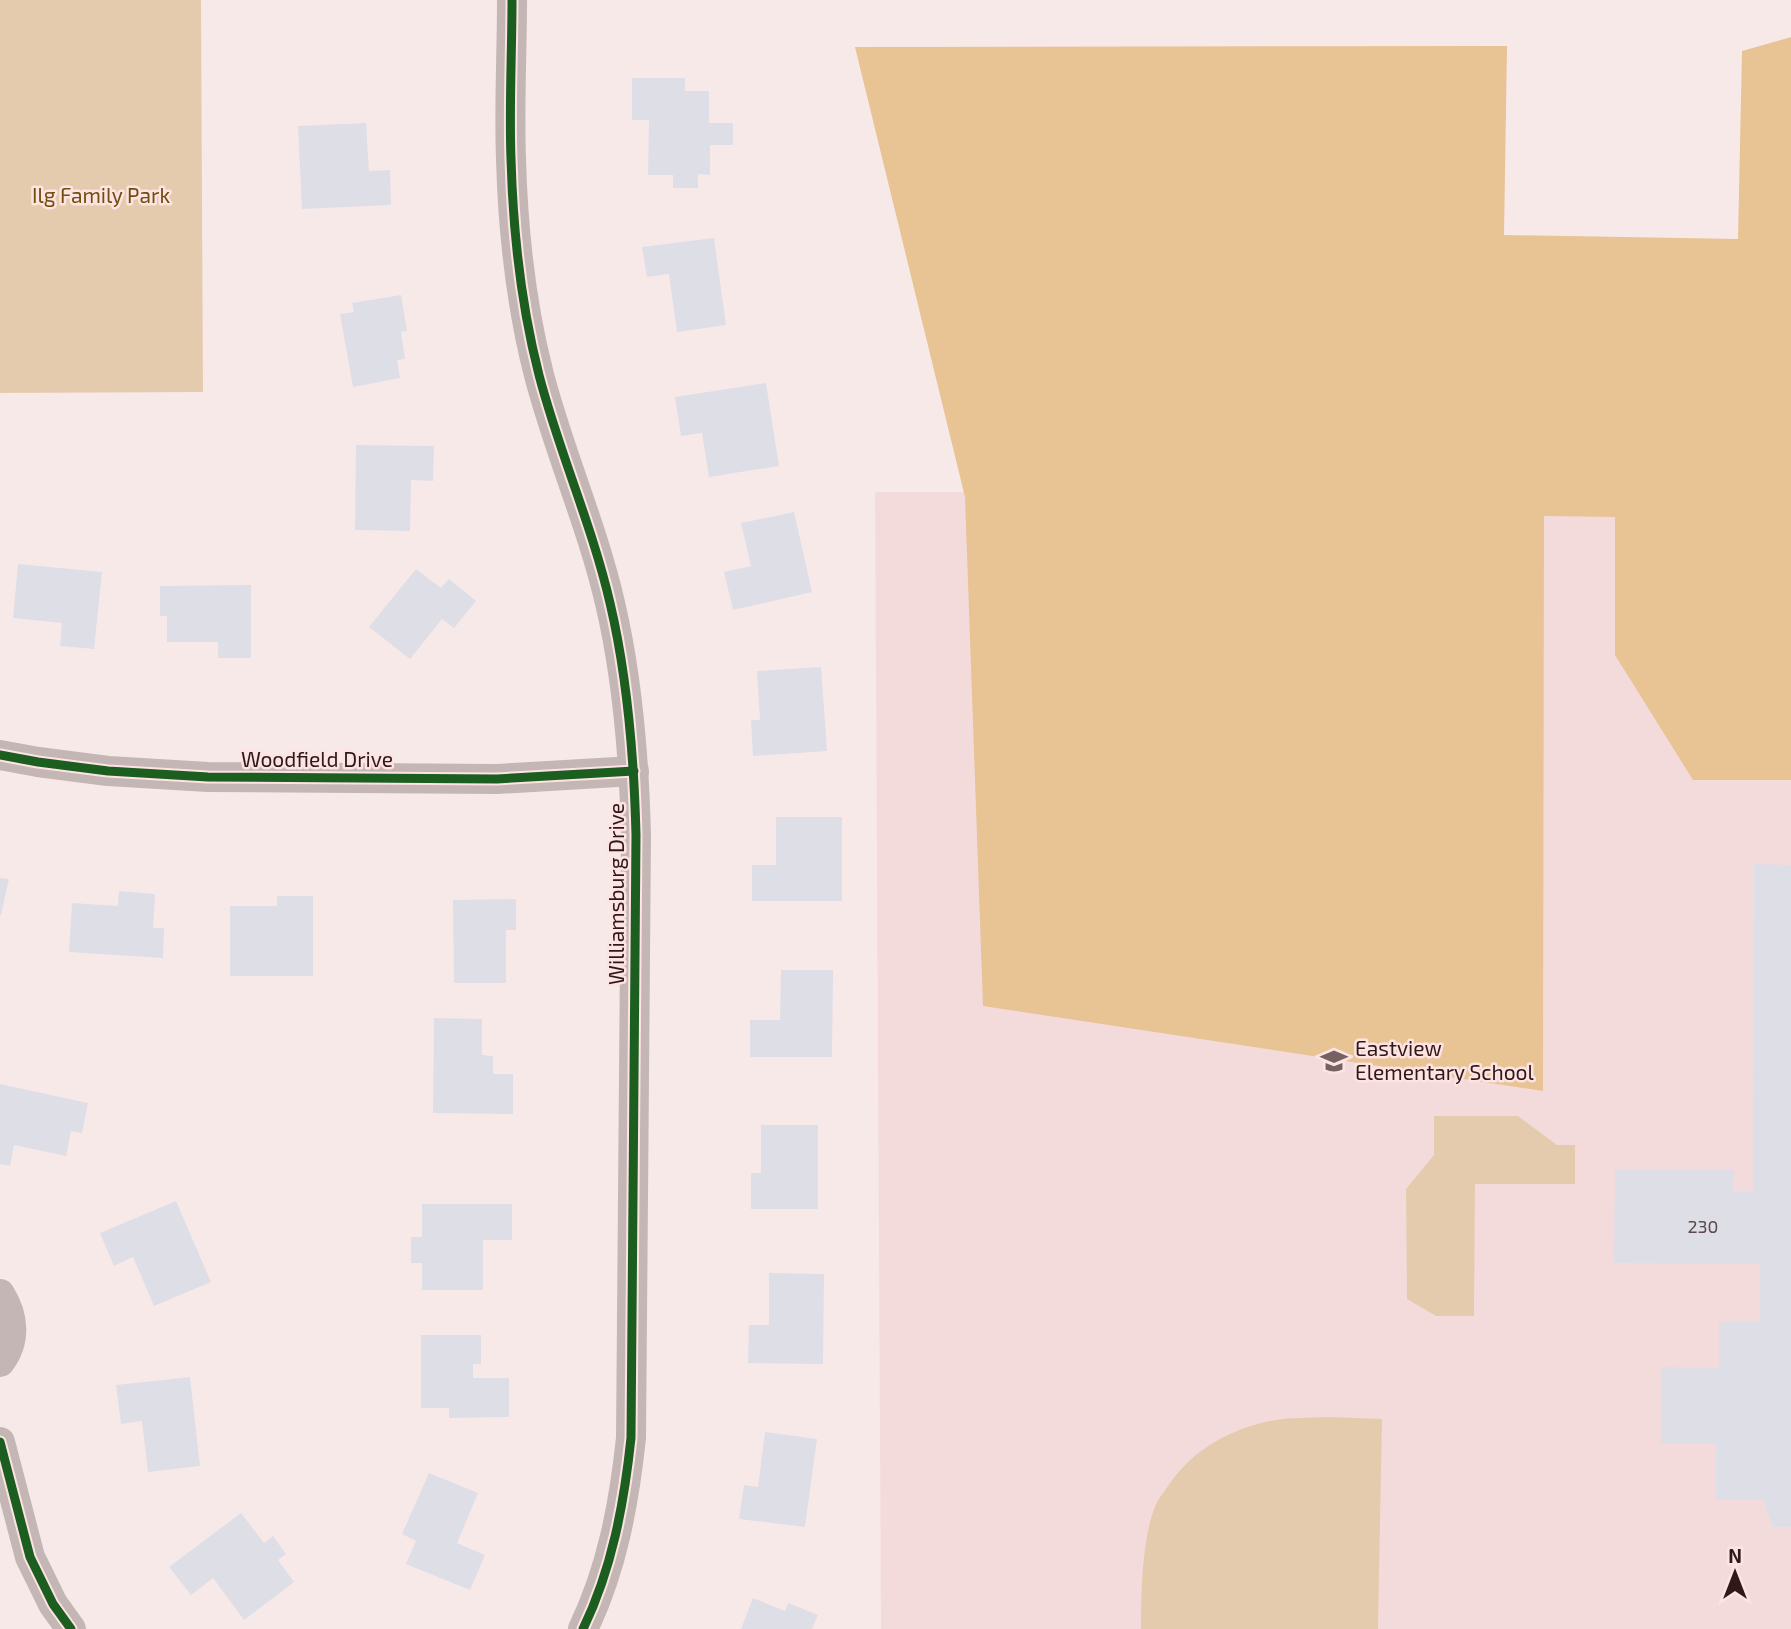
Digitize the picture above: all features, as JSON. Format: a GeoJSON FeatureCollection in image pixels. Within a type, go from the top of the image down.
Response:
{"type":"FeatureCollection","features":[{"type":"Feature","properties":{"kind":"street","name":"Williamsburg Drive"},"geometry":{"type":"LineString","coordinates":[[512,0],[510,158],[515,236],[523,295],[539,374],[610,604],[628,705],[634,771],[636,849],[631,1438],[618,1530],[605,1574],[583,1629]]}},
{"type":"Feature","properties":{"kind":"street","name":"Woodfield Drive"},"geometry":{"type":"LineString","coordinates":[[0,755],[108,771],[208,777],[497,779],[634,771]]}},
{"type":"Feature","properties":{"kind":"street"},"geometry":{"type":"LineString","coordinates":[[0,1294],[8,1310],[12,1330],[7,1351],[0,1362]]}},
{"type":"Feature","properties":{"kind":"street"},"geometry":{"type":"LineString","coordinates":[[0,1442],[30,1557],[53,1604],[71,1629]]}},
{"type":"Feature","properties":{"kind":"shaded area"},"geometry":{"type":"Polygon","coordinates":[[[1791,37],[1791,780],[1693,780],[1615,655],[1615,517],[1544,516],[1543,1091],[983,1006],[965,497],[855,47],[1507,46],[1504,235],[1738,239],[1742,51],[1791,37]]]}},
{"type":"Feature","properties":{"kind":"shaded area","name":"Eastview Elementary School"},"geometry":{"type":"Polygon","coordinates":[[[875,492],[1791,493],[1791,1629],[881,1629],[875,492]]]}},
{"type":"Feature","properties":{"kind":"green space","name":"Ilg Family Park"},"geometry":{"type":"Polygon","coordinates":[[[0,0],[201,0],[203,392],[0,393],[0,0]]]}},
{"type":"Feature","properties":{"kind":"green space"},"geometry":{"type":"Polygon","coordinates":[[[1434,1116],[1518,1116],[1557,1145],[1575,1145],[1575,1184],[1475,1184],[1474,1316],[1436,1316],[1407,1299],[1406,1189],[1434,1155],[1434,1116]]]}},
{"type":"Feature","properties":{"kind":"green space"},"geometry":{"type":"Polygon","coordinates":[[[1289,1418],[1382,1419],[1378,1629],[1141,1629],[1147,1534],[1157,1502],[1175,1476],[1209,1446],[1250,1426],[1289,1418]]]}},
{"type":"Feature","properties":{"kind":"building"},"geometry":{"type":"Polygon","coordinates":[[[632,78],[685,78],[685,91],[709,91],[709,123],[733,123],[733,145],[710,145],[710,175],[698,174],[698,188],[673,188],[673,175],[648,175],[649,120],[632,120],[632,78]]]}},
{"type":"Feature","properties":{"kind":"building"},"geometry":{"type":"Polygon","coordinates":[[[366,123],[369,171],[390,170],[391,205],[302,209],[298,126],[366,123]]]}},
{"type":"Feature","properties":{"kind":"building"},"geometry":{"type":"Polygon","coordinates":[[[714,238],[726,325],[677,332],[669,274],[647,277],[642,247],[714,238]]]}},
{"type":"Feature","properties":{"kind":"building"},"geometry":{"type":"Polygon","coordinates":[[[401,295],[407,331],[401,332],[405,359],[397,360],[400,378],[353,387],[340,314],[354,312],[352,303],[401,295]]]}},
{"type":"Feature","properties":{"kind":"building"},"geometry":{"type":"Polygon","coordinates":[[[766,383],[779,466],[709,477],[702,433],[681,436],[675,397],[766,383]]]}},
{"type":"Feature","properties":{"kind":"building"},"geometry":{"type":"Polygon","coordinates":[[[356,445],[434,446],[433,481],[411,480],[410,531],[355,530],[356,445]]]}},
{"type":"Feature","properties":{"kind":"building"},"geometry":{"type":"Polygon","coordinates":[[[794,512],[812,592],[733,610],[724,572],[751,566],[741,523],[794,512]]]}},
{"type":"Feature","properties":{"kind":"building"},"geometry":{"type":"Polygon","coordinates":[[[18,564],[102,572],[94,649],[60,646],[62,623],[13,618],[18,564]]]}},
{"type":"Feature","properties":{"kind":"building"},"geometry":{"type":"Polygon","coordinates":[[[416,569],[441,588],[449,579],[476,601],[454,628],[442,619],[410,659],[369,627],[416,569]]]}},
{"type":"Feature","properties":{"kind":"building"},"geometry":{"type":"Polygon","coordinates":[[[251,585],[251,658],[218,658],[218,642],[167,642],[167,616],[160,616],[160,586],[251,585]]]}},
{"type":"Feature","properties":{"kind":"building"},"geometry":{"type":"Polygon","coordinates":[[[821,667],[827,751],[753,756],[751,720],[760,720],[757,671],[821,667]]]}},
{"type":"Feature","properties":{"kind":"building"},"geometry":{"type":"Polygon","coordinates":[[[776,817],[842,817],[842,901],[752,901],[752,865],[776,865],[776,817]]]}},
{"type":"Feature","properties":{"kind":"building"},"geometry":{"type":"Polygon","coordinates":[[[1754,864],[1791,865],[1791,1527],[1773,1527],[1763,1500],[1716,1500],[1716,1444],[1661,1444],[1662,1367],[1719,1368],[1719,1322],[1760,1322],[1760,1264],[1614,1263],[1615,1170],[1734,1170],[1734,1192],[1753,1192],[1754,864]]]}},
{"type":"Feature","properties":{"kind":"building"},"geometry":{"type":"Polygon","coordinates":[[[0,878],[9,879],[1,915],[0,915],[0,878]]]}},
{"type":"Feature","properties":{"kind":"building"},"geometry":{"type":"Polygon","coordinates":[[[119,891],[155,894],[153,928],[164,928],[163,958],[69,952],[72,903],[118,906],[119,891]]]}},
{"type":"Feature","properties":{"kind":"building"},"geometry":{"type":"Polygon","coordinates":[[[277,896],[313,896],[313,976],[230,976],[230,906],[277,906],[277,896]]]}},
{"type":"Feature","properties":{"kind":"building"},"geometry":{"type":"Polygon","coordinates":[[[516,899],[516,930],[506,930],[506,983],[454,983],[453,900],[516,899]]]}},
{"type":"Feature","properties":{"kind":"building"},"geometry":{"type":"Polygon","coordinates":[[[781,970],[833,970],[832,1057],[750,1057],[750,1020],[780,1020],[781,970]]]}},
{"type":"Feature","properties":{"kind":"building"},"geometry":{"type":"Polygon","coordinates":[[[434,1018],[482,1019],[482,1055],[493,1056],[493,1074],[513,1074],[513,1114],[433,1113],[434,1018]]]}},
{"type":"Feature","properties":{"kind":"building"},"geometry":{"type":"Polygon","coordinates":[[[0,1084],[88,1103],[82,1133],[71,1131],[66,1156],[14,1145],[10,1166],[0,1164],[0,1084]]]}},
{"type":"Feature","properties":{"kind":"building"},"geometry":{"type":"Polygon","coordinates":[[[761,1125],[818,1125],[818,1209],[751,1209],[751,1173],[761,1173],[761,1125]]]}},
{"type":"Feature","properties":{"kind":"building"},"geometry":{"type":"Polygon","coordinates":[[[176,1201],[211,1282],[154,1306],[133,1257],[114,1266],[100,1233],[176,1201]]]}},
{"type":"Feature","properties":{"kind":"building"},"geometry":{"type":"Polygon","coordinates":[[[422,1204],[512,1204],[512,1240],[483,1240],[483,1290],[422,1290],[422,1263],[411,1263],[411,1237],[422,1237],[422,1204]]]}},
{"type":"Feature","properties":{"kind":"building"},"geometry":{"type":"Polygon","coordinates":[[[769,1273],[824,1274],[823,1364],[748,1363],[749,1325],[769,1325],[769,1273]]]}},
{"type":"Feature","properties":{"kind":"building"},"geometry":{"type":"Polygon","coordinates":[[[421,1335],[481,1335],[481,1364],[473,1364],[473,1378],[509,1378],[509,1417],[449,1418],[449,1408],[421,1408],[421,1335]]]}},
{"type":"Feature","properties":{"kind":"building"},"geometry":{"type":"Polygon","coordinates":[[[190,1377],[200,1466],[148,1472],[142,1421],[121,1424],[116,1385],[190,1377]]]}},
{"type":"Feature","properties":{"kind":"building"},"geometry":{"type":"Polygon","coordinates":[[[765,1432],[817,1439],[805,1527],[739,1519],[744,1485],[758,1487],[765,1432]]]}},
{"type":"Feature","properties":{"kind":"building"},"geometry":{"type":"Polygon","coordinates":[[[429,1473],[478,1493],[457,1543],[485,1555],[470,1590],[406,1564],[416,1541],[402,1534],[429,1473]]]}},
{"type":"Feature","properties":{"kind":"building"},"geometry":{"type":"Polygon","coordinates":[[[241,1513],[264,1543],[273,1536],[286,1554],[278,1560],[294,1582],[244,1620],[213,1578],[191,1595],[169,1567],[241,1513]]]}},
{"type":"Feature","properties":{"kind":"building"},"geometry":{"type":"Polygon","coordinates":[[[753,1598],[785,1611],[788,1603],[818,1615],[812,1629],[741,1629],[753,1598]]]}},
{"type":"Feature","properties":{"kind":"cycle path"},"geometry":{"type":"LineString","coordinates":[[512,0],[511,159],[516,241],[523,295],[547,404],[594,545],[610,603],[626,689],[635,806],[631,1438],[625,1487],[609,1560],[583,1629]]}},
{"type":"Feature","properties":{"kind":"cycle path"},"geometry":{"type":"LineString","coordinates":[[0,755],[108,771],[208,777],[497,779],[634,771]]}},
{"type":"Feature","properties":{"kind":"cycle path"},"geometry":{"type":"LineString","coordinates":[[0,1442],[30,1557],[53,1604],[71,1629]]}},
{"type":"Feature","properties":{"kind":"place","name":"Eastview Elementary School"},"geometry":{"type":"Point","coordinates":[1334,1061]}}]}
